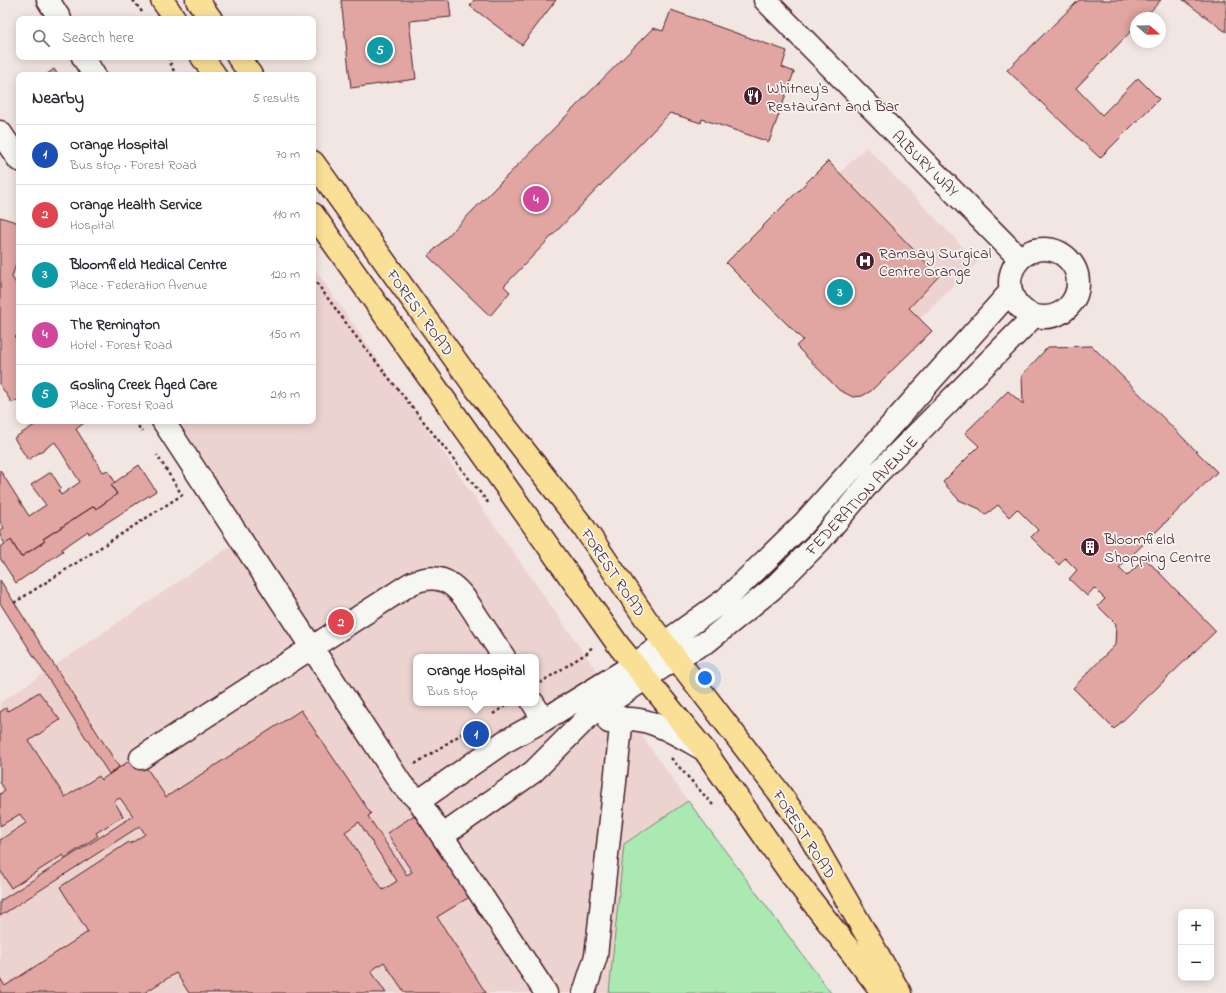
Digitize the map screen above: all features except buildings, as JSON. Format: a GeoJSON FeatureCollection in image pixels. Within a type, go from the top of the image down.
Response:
{"type":"FeatureCollection","features":[{"type":"Feature","properties":{"kind":"main road"},"geometry":{"type":"LineString","coordinates":[[162,0],[173,16]]}},
{"type":"Feature","properties":{"kind":"main road"},"geometry":{"type":"LineString","coordinates":[[197,0],[209,16]]}},
{"type":"Feature","properties":{"kind":"main road"},"geometry":{"type":"LineString","coordinates":[[204,60],[213,72]]}},
{"type":"Feature","properties":{"kind":"main road"},"geometry":{"type":"LineString","coordinates":[[240,60],[249,72]]}},
{"type":"Feature","properties":{"kind":"main road","name":"FOREST ROAD"},"geometry":{"type":"LineString","coordinates":[[316,166],[475,387],[586,529],[646,619],[778,791],[808,835],[900,993]]}},
{"type":"Feature","properties":{"kind":"main road","name":"FOREST ROAD"},"geometry":{"type":"LineString","coordinates":[[316,218],[620,646],[705,751],[790,873],[883,993]]}},
{"type":"Feature","properties":{"kind":"street"},"geometry":{"type":"LineString","coordinates":[[48,0],[58,16]]}},
{"type":"Feature","properties":{"kind":"street","name":"ALBURY WAY"},"geometry":{"type":"LineString","coordinates":[[765,0],[1019,258]]}},
{"type":"Feature","properties":{"kind":"street"},"geometry":{"type":"LineString","coordinates":[[85,60],[92,72]]}},
{"type":"Feature","properties":{"kind":"street"},"geometry":{"type":"LineString","coordinates":[[0,132],[16,156]]}},
{"type":"Feature","properties":{"kind":"street"},"geometry":{"type":"LineString","coordinates":[[1051,248],[1067,256],[1077,270],[1078,292],[1067,309],[1051,317],[1034,316],[1019,307],[1010,292],[1010,274],[1019,258],[1033,250],[1051,248]]}},
{"type":"Feature","properties":{"kind":"street","name":"FEDERATION AVENUE"},"geometry":{"type":"LineString","coordinates":[[670,651],[803,524],[1010,292]]}},
{"type":"Feature","properties":{"kind":"street","name":"FEDERATION AVENUE"},"geometry":{"type":"LineString","coordinates":[[670,651],[708,641],[772,589],[820,541],[875,476],[1034,316]]}},
{"type":"Feature","properties":{"kind":"street"},"geometry":{"type":"LineString","coordinates":[[165,424],[402,785],[419,801],[546,993]]}},
{"type":"Feature","properties":{"kind":"street"},"geometry":{"type":"LineString","coordinates":[[141,758],[310,647],[410,584],[431,578],[445,580],[458,589],[502,654]]}},
{"type":"Feature","properties":{"kind":"street"},"geometry":{"type":"LineString","coordinates":[[442,836],[532,772],[569,738],[589,716],[640,672],[670,651]]}},
{"type":"Feature","properties":{"kind":"street"},"geometry":{"type":"LineString","coordinates":[[419,801],[504,742],[539,712],[640,672]]}},
{"type":"Feature","properties":{"kind":"street"},"geometry":{"type":"LineString","coordinates":[[569,738],[591,727],[622,718],[663,726],[705,751]]}},
{"type":"Feature","properties":{"kind":"street"},"geometry":{"type":"LineString","coordinates":[[584,993],[596,956],[622,718]]}},
{"type":"Feature","properties":{"kind":"path"},"geometry":{"type":"LineString","coordinates":[[133,0],[142,13]]}},
{"type":"Feature","properties":{"kind":"path"},"geometry":{"type":"LineString","coordinates":[[170,60],[175,72]]}},
{"type":"Feature","properties":{"kind":"path"},"geometry":{"type":"LineString","coordinates":[[137,424],[144,434]]}},
{"type":"Feature","properties":{"kind":"path"},"geometry":{"type":"LineString","coordinates":[[14,603],[182,495],[156,455]]}},
{"type":"Feature","properties":{"kind":"path"},"geometry":{"type":"LineString","coordinates":[[539,684],[587,653],[596,642]]}},
{"type":"Feature","properties":{"kind":"path"},"geometry":{"type":"LineString","coordinates":[[493,714],[505,706]]}},
{"type":"Feature","properties":{"kind":"path"},"geometry":{"type":"LineString","coordinates":[[411,767],[480,722]]}},
{"type":"Feature","properties":{"kind":"shaded area","name":"Ramsay Surgical Centre Orange"},"geometry":{"type":"Polygon","coordinates":[[[866,147],[978,262],[864,374],[751,259],[866,147]]]}},
{"type":"Feature","properties":{"kind":"shaded area"},"geometry":{"type":"Polygon","coordinates":[[[316,271],[688,801],[624,844],[609,993],[0,993],[0,703],[238,541],[170,424],[316,424],[316,271]]]}},
{"type":"Feature","properties":{"kind":"green space"},"geometry":{"type":"Polygon","coordinates":[[[688,801],[831,993],[609,993],[624,844],[688,801]]]}},
{"type":"Feature","properties":{"kind":"place","name":"Gosling Creek Aged Care"},"geometry":{"type":"Point","coordinates":[380,50]}},
{"type":"Feature","properties":{"kind":"place","name":"Whitney's Restaurant and Bar"},"geometry":{"type":"Point","coordinates":[753,96]}},
{"type":"Feature","properties":{"kind":"place","name":"The Remington"},"geometry":{"type":"Point","coordinates":[536,199]}},
{"type":"Feature","properties":{"kind":"place","name":"Ramsay Surgical Centre Orange"},"geometry":{"type":"Point","coordinates":[865,261]}},
{"type":"Feature","properties":{"kind":"place","name":"Bloomfield Medical Centre"},"geometry":{"type":"Point","coordinates":[840,292]}},
{"type":"Feature","properties":{"kind":"place","name":"Bloomfield Shopping Centre"},"geometry":{"type":"Point","coordinates":[1090,547]}},
{"type":"Feature","properties":{"kind":"place","name":"Orange Health Service"},"geometry":{"type":"Point","coordinates":[341,622]}},
{"type":"Feature","properties":{"kind":"place","name":"Orange Hospital"},"geometry":{"type":"Point","coordinates":[476,734]}}]}
